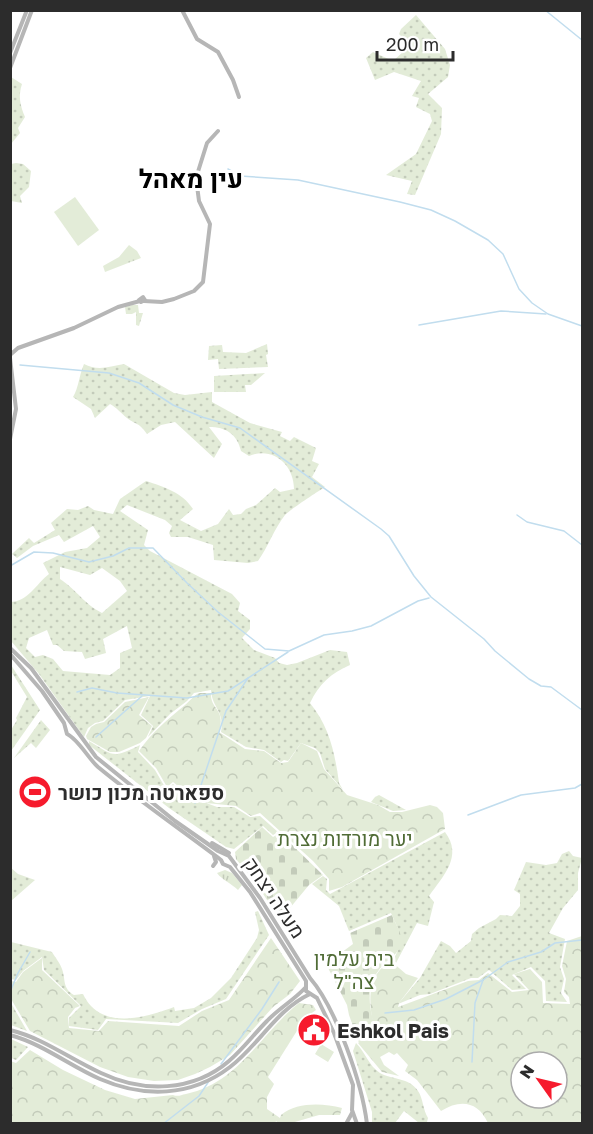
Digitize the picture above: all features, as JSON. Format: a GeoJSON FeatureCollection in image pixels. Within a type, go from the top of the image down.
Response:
{"type":"FeatureCollection","features":[{"type":"Feature","properties":{"kind":"street"},"geometry":{"type":"LineString","coordinates":[[10,53],[27,10]]}},
{"type":"Feature","properties":{"kind":"street"},"geometry":{"type":"LineString","coordinates":[[10,68],[32,10]]}},
{"type":"Feature","properties":{"kind":"street"},"geometry":{"type":"LineString","coordinates":[[182,10],[197,39],[218,52],[239,97]]}},
{"type":"Feature","properties":{"kind":"street"},"geometry":{"type":"LineString","coordinates":[[10,439],[16,409],[10,356],[18,348],[74,328],[118,307],[142,301],[162,302],[174,299],[194,291],[203,282],[210,224],[199,201],[195,178],[207,143],[218,131]]}},
{"type":"Feature","properties":{"kind":"street","name":"מעלה יצחק"},"geometry":{"type":"LineString","coordinates":[[10,648],[31,668],[96,757],[188,830],[226,855]]}},
{"type":"Feature","properties":{"kind":"street"},"geometry":{"type":"LineString","coordinates":[[10,654],[37,685],[66,728],[66,732],[69,735],[73,734],[74,727],[69,725],[66,728]]}},
{"type":"Feature","properties":{"kind":"street","name":"מעלה יצחק"},"geometry":{"type":"LineString","coordinates":[[69,735],[98,767],[166,821],[221,860]]}},
{"type":"Feature","properties":{"kind":"street"},"geometry":{"type":"LineString","coordinates":[[188,830],[231,854],[263,902]]}},
{"type":"Feature","properties":{"kind":"street"},"geometry":{"type":"LineString","coordinates":[[212,853],[216,862],[213,866]]}},
{"type":"Feature","properties":{"kind":"street"},"geometry":{"type":"LineString","coordinates":[[226,855],[231,858],[230,863],[226,865],[222,863],[221,860],[226,855]]}},
{"type":"Feature","properties":{"kind":"street","name":"מעלה יצחק"},"geometry":{"type":"LineString","coordinates":[[231,858],[263,902],[314,982]]}},
{"type":"Feature","properties":{"kind":"street","name":"מעלה יצחק"},"geometry":{"type":"LineString","coordinates":[[226,865],[239,877],[256,901],[306,981],[306,986]]}},
{"type":"Feature","properties":{"kind":"street"},"geometry":{"type":"LineString","coordinates":[[10,1030],[34,1038],[91,1069],[120,1081],[145,1087],[175,1086],[205,1076],[225,1064],[308,982],[314,982],[339,1031],[363,1104],[367,1124]]}},
{"type":"Feature","properties":{"kind":"street"},"geometry":{"type":"LineString","coordinates":[[306,986],[307,992],[317,998],[334,1033],[353,1085],[352,1112],[346,1124]]}},
{"type":"Feature","properties":{"kind":"street"},"geometry":{"type":"LineString","coordinates":[[10,1035],[32,1043],[99,1079],[118,1086],[145,1092],[176,1091],[207,1081],[228,1068],[280,1015],[316,992],[317,987]]}},
{"type":"Feature","properties":{"kind":"street"},"geometry":{"type":"LineString","coordinates":[[353,1100],[359,1098],[363,1104]]}},
{"type":"Feature","properties":{"kind":"street"},"geometry":{"type":"LineString","coordinates":[[352,1112],[355,1121]]}},
{"type":"Feature","properties":{"kind":"street"},"geometry":{"type":"LineString","coordinates":[[346,1124],[362,1121],[365,1113]]}},
{"type":"Feature","properties":{"kind":"green space"},"geometry":{"type":"Polygon","coordinates":[[[416,15],[445,49],[450,65],[448,77],[428,94],[442,108],[441,134],[415,195],[407,194],[412,181],[386,175],[416,154],[432,121],[430,114],[416,107],[419,98],[412,96],[421,81],[394,72],[375,80],[366,58],[373,52],[393,61],[404,51],[406,41],[399,34],[401,29],[416,15]]]}},
{"type":"Feature","properties":{"kind":"green space"},"geometry":{"type":"Polygon","coordinates":[[[11,77],[22,84],[20,100],[25,117],[18,128],[20,133],[11,144],[11,77]]]}},
{"type":"Feature","properties":{"kind":"green space"},"geometry":{"type":"Polygon","coordinates":[[[11,164],[23,164],[31,171],[29,187],[20,196],[22,203],[11,201],[11,164]]]}},
{"type":"Feature","properties":{"kind":"green space"},"geometry":{"type":"Polygon","coordinates":[[[75,197],[99,230],[78,246],[54,212],[75,197]]]}},
{"type":"Feature","properties":{"kind":"green space"},"geometry":{"type":"Polygon","coordinates":[[[129,245],[137,251],[141,258],[105,272],[103,266],[119,257],[129,245]]]}},
{"type":"Feature","properties":{"kind":"green space"},"geometry":{"type":"Polygon","coordinates":[[[138,305],[139,313],[143,313],[139,326],[136,325],[136,312],[126,314],[125,307],[138,305]]]}},
{"type":"Feature","properties":{"kind":"green space"},"geometry":{"type":"Polygon","coordinates":[[[267,344],[268,367],[219,369],[218,359],[208,360],[209,346],[222,345],[223,352],[246,353],[267,344]]]}},
{"type":"Feature","properties":{"kind":"green space"},"geometry":{"type":"Polygon","coordinates":[[[84,364],[98,368],[124,364],[174,393],[185,395],[212,392],[212,402],[250,423],[282,432],[280,436],[290,441],[294,437],[316,448],[312,461],[319,464],[312,477],[325,487],[285,515],[258,561],[248,563],[214,560],[213,545],[188,537],[171,537],[169,533],[172,526],[165,520],[127,505],[120,511],[148,530],[144,545],[150,551],[232,594],[240,603],[238,611],[250,620],[250,629],[242,638],[254,650],[287,665],[330,650],[347,652],[350,665],[326,680],[310,703],[326,731],[333,751],[339,783],[343,790],[325,769],[320,753],[315,748],[301,743],[288,761],[281,762],[264,750],[246,747],[221,732],[220,714],[211,690],[194,693],[148,737],[153,726],[141,715],[150,696],[125,700],[103,721],[88,728],[84,737],[39,674],[11,641],[10,602],[27,596],[49,574],[43,563],[65,552],[87,548],[100,537],[93,526],[64,542],[59,535],[33,546],[17,558],[12,554],[29,538],[34,543],[55,530],[51,523],[67,509],[78,510],[88,506],[94,510],[113,514],[120,499],[146,481],[184,498],[193,509],[180,520],[201,531],[218,524],[229,509],[233,515],[241,514],[256,505],[275,488],[280,492],[294,489],[290,472],[280,459],[266,453],[249,456],[241,451],[234,436],[221,428],[209,427],[222,444],[214,458],[175,422],[161,425],[147,434],[140,426],[110,404],[95,418],[91,409],[73,397],[84,364]],[[60,567],[60,579],[102,613],[127,591],[120,581],[102,568],[90,575],[60,567]],[[127,626],[103,639],[106,653],[85,659],[82,652],[64,651],[57,645],[53,645],[47,630],[29,638],[26,648],[35,657],[43,655],[53,659],[63,671],[110,675],[120,668],[120,653],[132,648],[127,626]]]}},
{"type":"Feature","properties":{"kind":"green space"},"geometry":{"type":"Polygon","coordinates":[[[265,373],[251,385],[245,385],[246,392],[214,392],[214,376],[265,373]]]}},
{"type":"Feature","properties":{"kind":"green space"},"geometry":{"type":"Polygon","coordinates":[[[11,665],[40,710],[11,751],[11,730],[27,697],[11,671],[11,665]]]}},
{"type":"Feature","properties":{"kind":"green space","name":"יער מורדות נצרת"},"geometry":{"type":"Polygon","coordinates":[[[199,693],[211,693],[211,699],[221,718],[219,732],[245,749],[264,751],[281,763],[288,762],[301,743],[317,751],[324,769],[347,795],[378,805],[390,812],[402,812],[430,805],[437,807],[443,813],[445,829],[342,887],[329,891],[329,879],[313,861],[260,813],[251,816],[236,806],[206,803],[195,797],[183,798],[178,786],[173,782],[167,787],[156,768],[139,751],[161,726],[199,693]]]}},
{"type":"Feature","properties":{"kind":"green space"},"geometry":{"type":"Polygon","coordinates":[[[149,697],[139,715],[152,726],[146,738],[140,743],[119,752],[110,752],[87,739],[86,736],[91,727],[104,722],[125,702],[149,697]]]}},
{"type":"Feature","properties":{"kind":"green space"},"geometry":{"type":"Polygon","coordinates":[[[41,720],[50,730],[36,748],[31,743],[14,758],[41,720]]]}},
{"type":"Feature","properties":{"kind":"green space"},"geometry":{"type":"Polygon","coordinates":[[[89,741],[113,754],[140,745],[138,752],[155,770],[166,789],[173,784],[177,787],[182,800],[193,798],[217,807],[234,807],[250,817],[260,816],[278,832],[273,835],[263,826],[234,849],[226,847],[169,808],[89,745],[89,741]]]}},
{"type":"Feature","properties":{"kind":"green space"},"geometry":{"type":"Polygon","coordinates":[[[379,795],[406,810],[393,811],[371,802],[379,795]]]}},
{"type":"Feature","properties":{"kind":"green space"},"geometry":{"type":"Polygon","coordinates":[[[262,827],[273,837],[280,833],[323,875],[309,885],[280,920],[256,883],[236,859],[235,852],[262,827]]]}},
{"type":"Feature","properties":{"kind":"green space"},"geometry":{"type":"Polygon","coordinates":[[[445,832],[450,841],[452,857],[445,873],[429,896],[434,902],[428,926],[417,923],[396,963],[393,960],[399,947],[400,936],[391,913],[349,931],[339,906],[312,884],[323,876],[327,879],[326,890],[330,894],[445,832]]]}},
{"type":"Feature","properties":{"kind":"green space"},"geometry":{"type":"Polygon","coordinates":[[[569,851],[573,856],[582,858],[578,873],[578,890],[563,908],[549,933],[565,939],[560,967],[564,979],[561,993],[567,1002],[546,1001],[545,981],[531,967],[512,975],[526,989],[512,990],[489,970],[478,978],[471,978],[398,1004],[420,978],[441,941],[456,953],[471,941],[472,934],[479,928],[500,915],[512,916],[520,906],[520,894],[514,890],[526,862],[546,865],[557,863],[562,854],[569,851]]]}},
{"type":"Feature","properties":{"kind":"green space"},"geometry":{"type":"Polygon","coordinates":[[[10,867],[18,874],[35,880],[11,901],[10,867]]]}},
{"type":"Feature","properties":{"kind":"green space"},"geometry":{"type":"Polygon","coordinates":[[[225,870],[232,873],[242,885],[238,890],[217,873],[225,870]]]}},
{"type":"Feature","properties":{"kind":"green space"},"geometry":{"type":"Polygon","coordinates":[[[258,911],[269,935],[226,999],[178,1023],[106,1019],[98,1030],[69,1026],[69,1018],[81,1006],[44,970],[42,957],[23,971],[16,980],[11,979],[11,942],[52,952],[61,967],[68,990],[74,995],[83,994],[91,1006],[109,1017],[131,1018],[154,1014],[174,1007],[175,1011],[194,1008],[211,998],[231,978],[257,938],[259,930],[255,912],[258,911]]]}},
{"type":"Feature","properties":{"kind":"green space","name":"בית עלמין צה\"ל"},"geometry":{"type":"Polygon","coordinates":[[[392,915],[400,934],[400,948],[379,970],[371,985],[372,1017],[377,1033],[359,1043],[347,1005],[326,964],[353,944],[350,933],[392,915]]]}},
{"type":"Feature","properties":{"kind":"green space"},"geometry":{"type":"Polygon","coordinates":[[[582,936],[582,1123],[488,1123],[479,1110],[468,1104],[455,1105],[441,1111],[417,1080],[405,1071],[408,1065],[397,1053],[394,1055],[389,1052],[380,1057],[384,1065],[399,1076],[382,1072],[358,1043],[376,1033],[371,1010],[372,985],[380,970],[392,962],[406,974],[418,978],[398,1007],[468,981],[479,980],[488,973],[512,992],[529,990],[514,974],[530,969],[542,982],[543,1003],[570,1004],[569,997],[564,992],[566,979],[562,966],[567,941],[582,936]]]}},
{"type":"Feature","properties":{"kind":"green space"},"geometry":{"type":"Polygon","coordinates":[[[271,938],[300,981],[230,1055],[210,1067],[178,1080],[154,1081],[128,1077],[100,1067],[30,1031],[11,999],[11,981],[16,982],[23,972],[42,958],[42,970],[80,1006],[75,1008],[68,1017],[69,1028],[99,1031],[108,1021],[179,1026],[202,1011],[229,1000],[271,938]]]}},
{"type":"Feature","properties":{"kind":"green space"},"geometry":{"type":"Polygon","coordinates":[[[11,1003],[27,1031],[11,1025],[11,1003]]]}},
{"type":"Feature","properties":{"kind":"green space"},"geometry":{"type":"Polygon","coordinates":[[[299,1003],[313,1005],[316,1010],[305,1018],[268,1077],[274,1084],[267,1097],[267,1109],[280,1118],[281,1115],[294,1108],[326,1105],[342,1108],[340,1115],[319,1115],[288,1124],[276,1121],[275,1124],[11,1123],[10,1061],[16,1063],[30,1050],[63,1070],[105,1090],[135,1099],[180,1096],[221,1080],[235,1069],[299,1003]]]}},
{"type":"Feature","properties":{"kind":"green space"},"geometry":{"type":"Polygon","coordinates":[[[11,1039],[28,1047],[16,1060],[11,1058],[11,1039]]]}},
{"type":"Feature","properties":{"kind":"green space"},"geometry":{"type":"Polygon","coordinates":[[[356,1043],[380,1073],[414,1086],[421,1097],[428,1118],[427,1122],[419,1123],[404,1111],[395,1123],[372,1123],[372,1112],[353,1051],[356,1043]]]}},
{"type":"Feature","properties":{"kind":"green space"},"geometry":{"type":"Polygon","coordinates":[[[321,1044],[334,1052],[328,1062],[315,1054],[321,1044]]]}},
{"type":"Feature","properties":{"kind":"waterway"},"geometry":{"type":"LineString","coordinates":[[545,10],[582,40]]}},
{"type":"Feature","properties":{"kind":"waterway"},"geometry":{"type":"LineString","coordinates":[[228,169],[240,176],[298,180],[431,210],[488,240],[503,254],[519,289],[532,303],[548,314],[582,326]]}},
{"type":"Feature","properties":{"kind":"waterway"},"geometry":{"type":"LineString","coordinates":[[419,325],[501,311],[546,314]]}},
{"type":"Feature","properties":{"kind":"waterway"},"geometry":{"type":"LineString","coordinates":[[20,365],[109,373],[139,383],[173,405],[202,417],[240,428],[381,529],[389,536],[414,576],[431,597],[529,679],[541,686],[551,687],[582,710]]}},
{"type":"Feature","properties":{"kind":"waterway"},"geometry":{"type":"LineString","coordinates":[[517,515],[527,522],[564,531],[582,545]]}},
{"type":"Feature","properties":{"kind":"waterway"},"geometry":{"type":"LineString","coordinates":[[10,566],[34,552],[53,553],[89,562],[113,556],[129,548],[153,548],[218,612],[265,649],[289,651],[324,635],[371,626],[418,601],[429,598]]}},
{"type":"Feature","properties":{"kind":"waterway"},"geometry":{"type":"LineString","coordinates":[[77,692],[92,688],[117,693],[187,698],[228,691],[288,652]]}},
{"type":"Feature","properties":{"kind":"waterway"},"geometry":{"type":"LineString","coordinates":[[195,803],[226,711],[248,678]]}},
{"type":"Feature","properties":{"kind":"waterway"},"geometry":{"type":"LineString","coordinates":[[96,737],[142,696]]}},
{"type":"Feature","properties":{"kind":"waterway"},"geometry":{"type":"LineString","coordinates":[[468,815],[521,795],[575,788],[582,784]]}},
{"type":"Feature","properties":{"kind":"waterway"},"geometry":{"type":"LineString","coordinates":[[385,1013],[414,1010],[446,999],[483,980],[508,962],[541,952],[555,943],[582,940]]}},
{"type":"Feature","properties":{"kind":"waterway"},"geometry":{"type":"LineString","coordinates":[[10,992],[30,952]]}},
{"type":"Feature","properties":{"kind":"waterway"},"geometry":{"type":"LineString","coordinates":[[472,1062],[475,1003],[483,980]]}},
{"type":"Feature","properties":{"kind":"waterway"},"geometry":{"type":"LineString","coordinates":[[221,1064],[279,982]]}},
{"type":"Feature","properties":{"kind":"waterway"},"geometry":{"type":"LineString","coordinates":[[163,1124],[199,1096],[209,1081]]}},
{"type":"Feature","properties":{"kind":"place","name":"ספארטה מכון כושר"},"geometry":{"type":"Point","coordinates":[35,792]}},
{"type":"Feature","properties":{"kind":"place","name":"Eshkol Pais"},"geometry":{"type":"Point","coordinates":[314,1030]}},
{"type":"Feature","properties":{"kind":"district","name":"עין מאהל"},"geometry":{"type":"Point","coordinates":[191,178]}}]}
